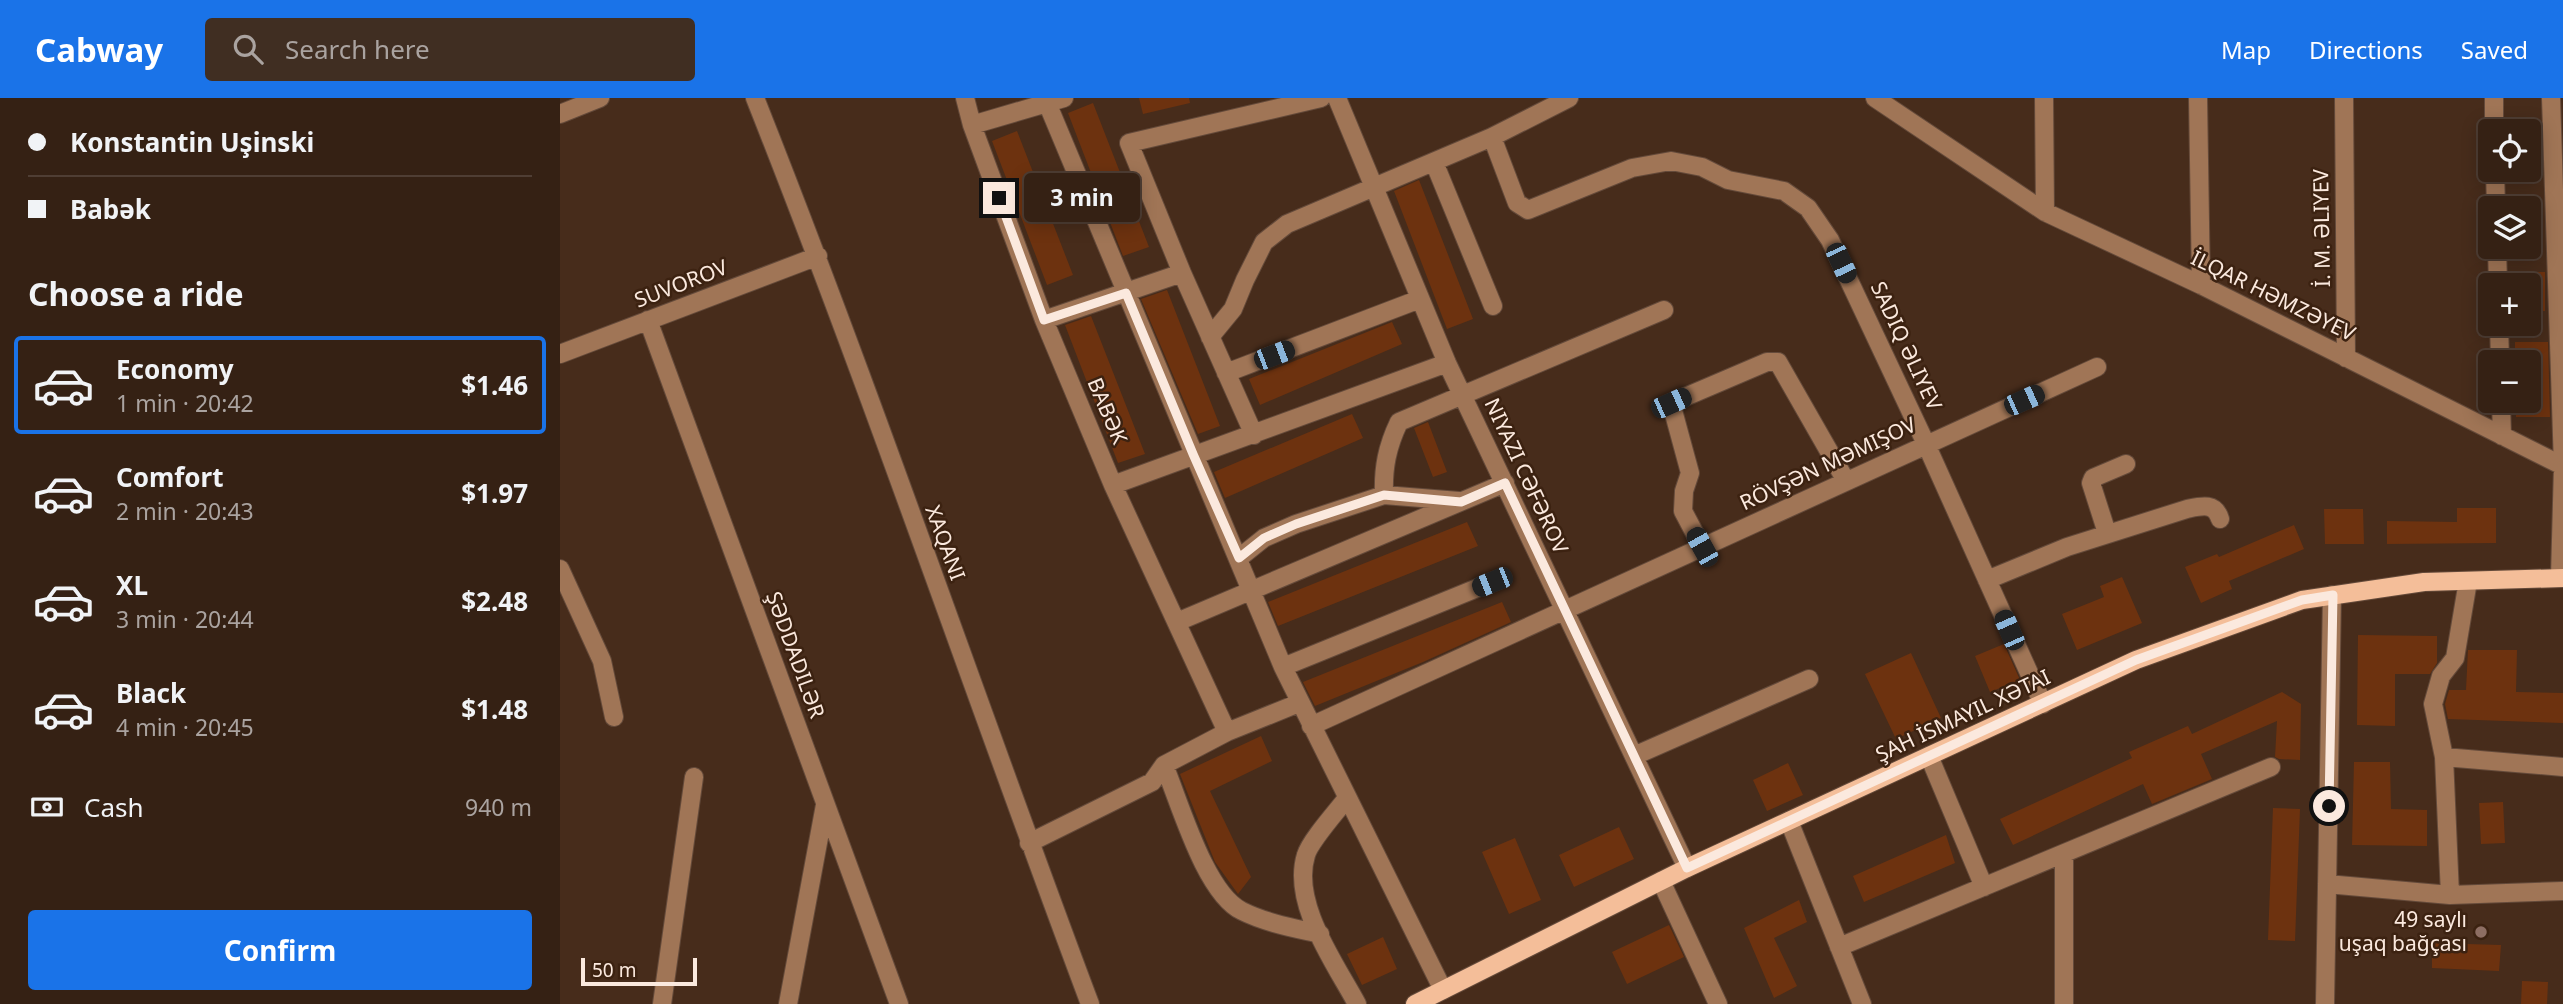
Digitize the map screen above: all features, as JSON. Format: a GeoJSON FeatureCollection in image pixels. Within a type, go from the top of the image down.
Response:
{"type":"FeatureCollection","features":[{"type":"Feature","properties":{"kind":"main road"},"geometry":{"type":"LineString","coordinates":[[1415,1004],[1687,868],[2136,660],[2302,600],[2424,582],[2561,578]]}},
{"type":"Feature","properties":{"kind":"street"},"geometry":{"type":"LineString","coordinates":[[560,114],[600,98]]}},
{"type":"Feature","properties":{"kind":"street","name":"XAQANI"},"geometry":{"type":"LineString","coordinates":[[755,98],[818,256],[1090,1004]]}},
{"type":"Feature","properties":{"kind":"street","name":"BABƏK"},"geometry":{"type":"LineString","coordinates":[[965,98],[972,125],[1044,320],[1113,485],[1227,732]]}},
{"type":"Feature","properties":{"kind":"street"},"geometry":{"type":"LineString","coordinates":[[1254,435],[1182,273],[1129,142],[1321,98]]}},
{"type":"Feature","properties":{"kind":"street","name":"NIYAZI CƏFƏROV"},"geometry":{"type":"LineString","coordinates":[[1338,98],[1447,363],[1687,868]]}},
{"type":"Feature","properties":{"kind":"street"},"geometry":{"type":"LineString","coordinates":[[1210,337],[1233,309],[1264,243],[1287,224],[1492,137],[1569,98]]}},
{"type":"Feature","properties":{"kind":"street","name":"İLQAR HƏMZƏYEV"},"geometry":{"type":"LineString","coordinates":[[1875,98],[1896,106],[2045,212],[2201,285],[2563,466]]}},
{"type":"Feature","properties":{"kind":"street"},"geometry":{"type":"LineString","coordinates":[[2044,98],[2045,212]]}},
{"type":"Feature","properties":{"kind":"street"},"geometry":{"type":"LineString","coordinates":[[2198,98],[2201,285]]}},
{"type":"Feature","properties":{"kind":"street","name":"İ. M. ƏLIYEV"},"geometry":{"type":"LineString","coordinates":[[2344,98],[2346,358]]}},
{"type":"Feature","properties":{"kind":"street"},"geometry":{"type":"LineString","coordinates":[[2494,98],[2494,119]]}},
{"type":"Feature","properties":{"kind":"street"},"geometry":{"type":"LineString","coordinates":[[2551,98],[2561,326],[2561,578]]}},
{"type":"Feature","properties":{"kind":"street"},"geometry":{"type":"LineString","coordinates":[[972,125],[1056,101],[1126,293],[1283,667],[1443,990]]}},
{"type":"Feature","properties":{"kind":"street"},"geometry":{"type":"LineString","coordinates":[[1492,137],[1517,203],[1528,210],[1632,168],[1671,161],[1702,167],[1728,180],[1784,191],[1808,208],[1830,240],[1926,444],[2043,704]]}},
{"type":"Feature","properties":{"kind":"street"},"geometry":{"type":"LineString","coordinates":[[1434,162],[1493,306]]}},
{"type":"Feature","properties":{"kind":"street","name":"SUVOROV"},"geometry":{"type":"LineString","coordinates":[[560,354],[818,256]]}},
{"type":"Feature","properties":{"kind":"street"},"geometry":{"type":"LineString","coordinates":[[1044,320],[1182,273]]}},
{"type":"Feature","properties":{"kind":"street"},"geometry":{"type":"LineString","coordinates":[[1226,373],[1420,299]]}},
{"type":"Feature","properties":{"kind":"street"},"geometry":{"type":"LineString","coordinates":[[1384,495],[1387,452],[1399,422],[1664,310]]}},
{"type":"Feature","properties":{"kind":"street","name":"ŞƏDDADILƏR"},"geometry":{"type":"LineString","coordinates":[[648,320],[900,1004]]}},
{"type":"Feature","properties":{"kind":"street"},"geometry":{"type":"LineString","coordinates":[[1702,547],[1683,511],[1684,491],[1689,473],[1671,403],[1767,362],[1778,362],[1846,481]]}},
{"type":"Feature","properties":{"kind":"street"},"geometry":{"type":"LineString","coordinates":[[1113,485],[1447,363]]}},
{"type":"Feature","properties":{"kind":"street","name":"RÖVŞƏN MƏMIŞOV"},"geometry":{"type":"LineString","coordinates":[[1311,726],[2097,367]]}},
{"type":"Feature","properties":{"kind":"street"},"geometry":{"type":"LineString","coordinates":[[2501,413],[2502,436]]}},
{"type":"Feature","properties":{"kind":"street"},"geometry":{"type":"LineString","coordinates":[[2107,533],[2091,483],[2093,478],[2126,464]]}},
{"type":"Feature","properties":{"kind":"street"},"geometry":{"type":"LineString","coordinates":[[1178,622],[1505,483]]}},
{"type":"Feature","properties":{"kind":"street"},"geometry":{"type":"LineString","coordinates":[[1239,558],[1264,538],[1296,524],[1384,495],[1461,502]]}},
{"type":"Feature","properties":{"kind":"street"},"geometry":{"type":"LineString","coordinates":[[1987,580],[2107,533],[2204,505],[2217,511],[2220,519]]}},
{"type":"Feature","properties":{"kind":"street"},"geometry":{"type":"LineString","coordinates":[[560,569],[602,661],[614,717]]}},
{"type":"Feature","properties":{"kind":"street"},"geometry":{"type":"LineString","coordinates":[[2451,895],[2444,757],[2433,704],[2441,676],[2455,658],[2468,581]]}},
{"type":"Feature","properties":{"kind":"street"},"geometry":{"type":"LineString","coordinates":[[1283,667],[1492,582]]}},
{"type":"Feature","properties":{"kind":"street"},"geometry":{"type":"LineString","coordinates":[[2325,1004],[2333,595]]}},
{"type":"Feature","properties":{"kind":"street"},"geometry":{"type":"LineString","coordinates":[[1634,756],[1809,679]]}},
{"type":"Feature","properties":{"kind":"street"},"geometry":{"type":"LineString","coordinates":[[1030,843],[1152,782],[1164,765],[1227,732],[1299,703]]}},
{"type":"Feature","properties":{"kind":"street"},"geometry":{"type":"LineString","coordinates":[[1929,756],[1984,887]]}},
{"type":"Feature","properties":{"kind":"street"},"geometry":{"type":"LineString","coordinates":[[2444,757],[2563,767]]}},
{"type":"Feature","properties":{"kind":"street"},"geometry":{"type":"LineString","coordinates":[[1164,765],[1203,863],[1223,898],[1241,911],[1283,926],[1320,934]]}},
{"type":"Feature","properties":{"kind":"street"},"geometry":{"type":"LineString","coordinates":[[1839,947],[2271,766]]}},
{"type":"Feature","properties":{"kind":"street"},"geometry":{"type":"LineString","coordinates":[[662,1004],[694,777]]}},
{"type":"Feature","properties":{"kind":"street"},"geometry":{"type":"LineString","coordinates":[[1347,799],[1306,852],[1302,876],[1308,911],[1357,1004]]}},
{"type":"Feature","properties":{"kind":"street"},"geometry":{"type":"LineString","coordinates":[[788,1004],[825,805]]}},
{"type":"Feature","properties":{"kind":"street"},"geometry":{"type":"LineString","coordinates":[[1789,821],[1862,1004]]}},
{"type":"Feature","properties":{"kind":"street"},"geometry":{"type":"LineString","coordinates":[[2064,854],[2064,1004]]}},
{"type":"Feature","properties":{"kind":"street"},"geometry":{"type":"LineString","coordinates":[[1661,881],[1718,1004]]}},
{"type":"Feature","properties":{"kind":"street"},"geometry":{"type":"LineString","coordinates":[[2327,884],[2451,895],[2563,891]]}},
{"type":"Feature","properties":{"kind":"building"},"geometry":{"type":"Polygon","coordinates":[[[1139,98],[1189,98],[1190,103],[1143,114],[1139,98]]]}},
{"type":"Feature","properties":{"kind":"building"},"geometry":{"type":"Polygon","coordinates":[[[1093,103],[1149,247],[1123,256],[1068,113],[1093,103]]]}},
{"type":"Feature","properties":{"kind":"building"},"geometry":{"type":"Polygon","coordinates":[[[1017,131],[1073,275],[1047,285],[992,141],[1017,131]]]}},
{"type":"Feature","properties":{"kind":"building"},"geometry":{"type":"Polygon","coordinates":[[[1419,180],[1473,319],[1447,329],[1394,191],[1419,180]]]}},
{"type":"Feature","properties":{"kind":"building"},"geometry":{"type":"Polygon","coordinates":[[[2541,207],[2543,207],[2541,246],[2541,207]]]}},
{"type":"Feature","properties":{"kind":"building"},"geometry":{"type":"Polygon","coordinates":[[[2545,272],[2545,311],[2541,311],[2541,273],[2510,273],[2545,272]]]}},
{"type":"Feature","properties":{"kind":"building"},"geometry":{"type":"Polygon","coordinates":[[[1167,290],[1220,426],[1198,434],[1141,299],[1167,290]]]}},
{"type":"Feature","properties":{"kind":"building"},"geometry":{"type":"Polygon","coordinates":[[[1091,316],[1145,454],[1118,463],[1065,325],[1091,316]]]}},
{"type":"Feature","properties":{"kind":"building"},"geometry":{"type":"Polygon","coordinates":[[[1392,322],[1402,344],[1260,405],[1249,379],[1392,322]]]}},
{"type":"Feature","properties":{"kind":"building"},"geometry":{"type":"Polygon","coordinates":[[[2515,342],[2548,342],[2550,417],[2516,417],[2516,413],[2541,413],[2541,350],[2515,350],[2515,342]]]}},
{"type":"Feature","properties":{"kind":"building"},"geometry":{"type":"Polygon","coordinates":[[[1352,414],[1363,438],[1225,498],[1214,472],[1352,414]]]}},
{"type":"Feature","properties":{"kind":"building"},"geometry":{"type":"Polygon","coordinates":[[[1428,422],[1447,472],[1433,477],[1414,428],[1428,422]]]}},
{"type":"Feature","properties":{"kind":"building"},"geometry":{"type":"Polygon","coordinates":[[[2457,508],[2496,508],[2496,543],[2387,544],[2387,521],[2457,522],[2457,508]]]}},
{"type":"Feature","properties":{"kind":"building"},"geometry":{"type":"Polygon","coordinates":[[[2324,509],[2363,509],[2364,544],[2325,544],[2324,509]]]}},
{"type":"Feature","properties":{"kind":"building"},"geometry":{"type":"Polygon","coordinates":[[[1467,522],[1478,546],[1278,626],[1268,602],[1467,522]]]}},
{"type":"Feature","properties":{"kind":"building"},"geometry":{"type":"Polygon","coordinates":[[[2294,525],[2304,549],[2229,581],[2232,589],[2201,603],[2185,567],[2217,554],[2219,557],[2294,525]]]}},
{"type":"Feature","properties":{"kind":"building"},"geometry":{"type":"Polygon","coordinates":[[[2122,577],[2142,623],[2077,650],[2062,614],[2104,597],[2100,586],[2122,577]]]}},
{"type":"Feature","properties":{"kind":"building"},"geometry":{"type":"Polygon","coordinates":[[[1502,602],[1511,622],[1423,662],[1315,706],[1303,682],[1502,602]]]}},
{"type":"Feature","properties":{"kind":"building"},"geometry":{"type":"Polygon","coordinates":[[[2358,635],[2437,636],[2437,663],[2430,674],[2395,674],[2395,726],[2357,725],[2358,635]]]}},
{"type":"Feature","properties":{"kind":"building"},"geometry":{"type":"Polygon","coordinates":[[[2004,644],[2020,680],[1990,692],[1975,656],[2004,644]]]}},
{"type":"Feature","properties":{"kind":"building"},"geometry":{"type":"Polygon","coordinates":[[[2468,650],[2517,650],[2516,692],[2563,693],[2563,723],[2448,719],[2445,704],[2449,690],[2466,690],[2468,650]]]}},
{"type":"Feature","properties":{"kind":"building"},"geometry":{"type":"Polygon","coordinates":[[[1911,653],[1941,718],[1896,739],[1865,674],[1911,653]]]}},
{"type":"Feature","properties":{"kind":"building"},"geometry":{"type":"Polygon","coordinates":[[[2282,692],[2301,704],[2300,760],[2275,757],[2277,721],[2201,754],[2212,779],[2152,804],[2143,784],[2013,845],[2000,819],[2132,758],[2129,752],[2188,726],[2192,734],[2282,692]]]}},
{"type":"Feature","properties":{"kind":"building"},"geometry":{"type":"Polygon","coordinates":[[[1261,736],[1272,761],[1210,791],[1251,877],[1238,894],[1215,862],[1180,774],[1261,736]]]}},
{"type":"Feature","properties":{"kind":"building"},"geometry":{"type":"Polygon","coordinates":[[[2354,762],[2390,762],[2391,809],[2427,810],[2427,846],[2352,845],[2354,762]]]}},
{"type":"Feature","properties":{"kind":"building"},"geometry":{"type":"Polygon","coordinates":[[[1788,763],[1803,795],[1767,811],[1753,780],[1788,763]]]}},
{"type":"Feature","properties":{"kind":"building"},"geometry":{"type":"Polygon","coordinates":[[[2503,802],[2505,843],[2481,844],[2479,803],[2503,802]]]}},
{"type":"Feature","properties":{"kind":"building"},"geometry":{"type":"Polygon","coordinates":[[[2273,808],[2300,809],[2295,941],[2268,940],[2273,808]]]}},
{"type":"Feature","properties":{"kind":"building"},"geometry":{"type":"Polygon","coordinates":[[[1619,827],[1634,859],[1574,887],[1559,855],[1619,827]]]}},
{"type":"Feature","properties":{"kind":"building"},"geometry":{"type":"Polygon","coordinates":[[[1946,835],[1955,863],[1864,902],[1853,876],[1946,835]]]}},
{"type":"Feature","properties":{"kind":"building"},"geometry":{"type":"Polygon","coordinates":[[[1515,838],[1541,900],[1509,914],[1482,852],[1515,838]]]}},
{"type":"Feature","properties":{"kind":"building"},"geometry":{"type":"Polygon","coordinates":[[[1799,900],[1807,922],[1774,938],[1797,986],[1774,998],[1744,928],[1799,900]]]}},
{"type":"Feature","properties":{"kind":"building"},"geometry":{"type":"Polygon","coordinates":[[[1669,925],[1684,957],[1627,984],[1612,952],[1669,925]]]}},
{"type":"Feature","properties":{"kind":"building"},"geometry":{"type":"Polygon","coordinates":[[[1383,937],[1397,969],[1362,985],[1347,954],[1383,937]]]}},
{"type":"Feature","properties":{"kind":"building"},"geometry":{"type":"Polygon","coordinates":[[[2432,943],[2501,945],[2499,971],[2432,968],[2432,943]]]}},
{"type":"Feature","properties":{"kind":"building"},"geometry":{"type":"Polygon","coordinates":[[[2522,981],[2548,982],[2547,1004],[2521,1004],[2522,981]]]}},
{"type":"Feature","properties":{"kind":"place","name":"49 saylı uşaq bağçası"},"geometry":{"type":"Point","coordinates":[2481,932]}},
{"type":"Feature","properties":{"kind":"route"},"geometry":{"type":"LineString","coordinates":[[999,198],[1044,320],[1126,293],[1239,558],[1264,538],[1296,524],[1384,495],[1461,502],[1505,483],[1687,868],[2136,660],[2302,600],[2333,595],[2329,806]]}}]}
